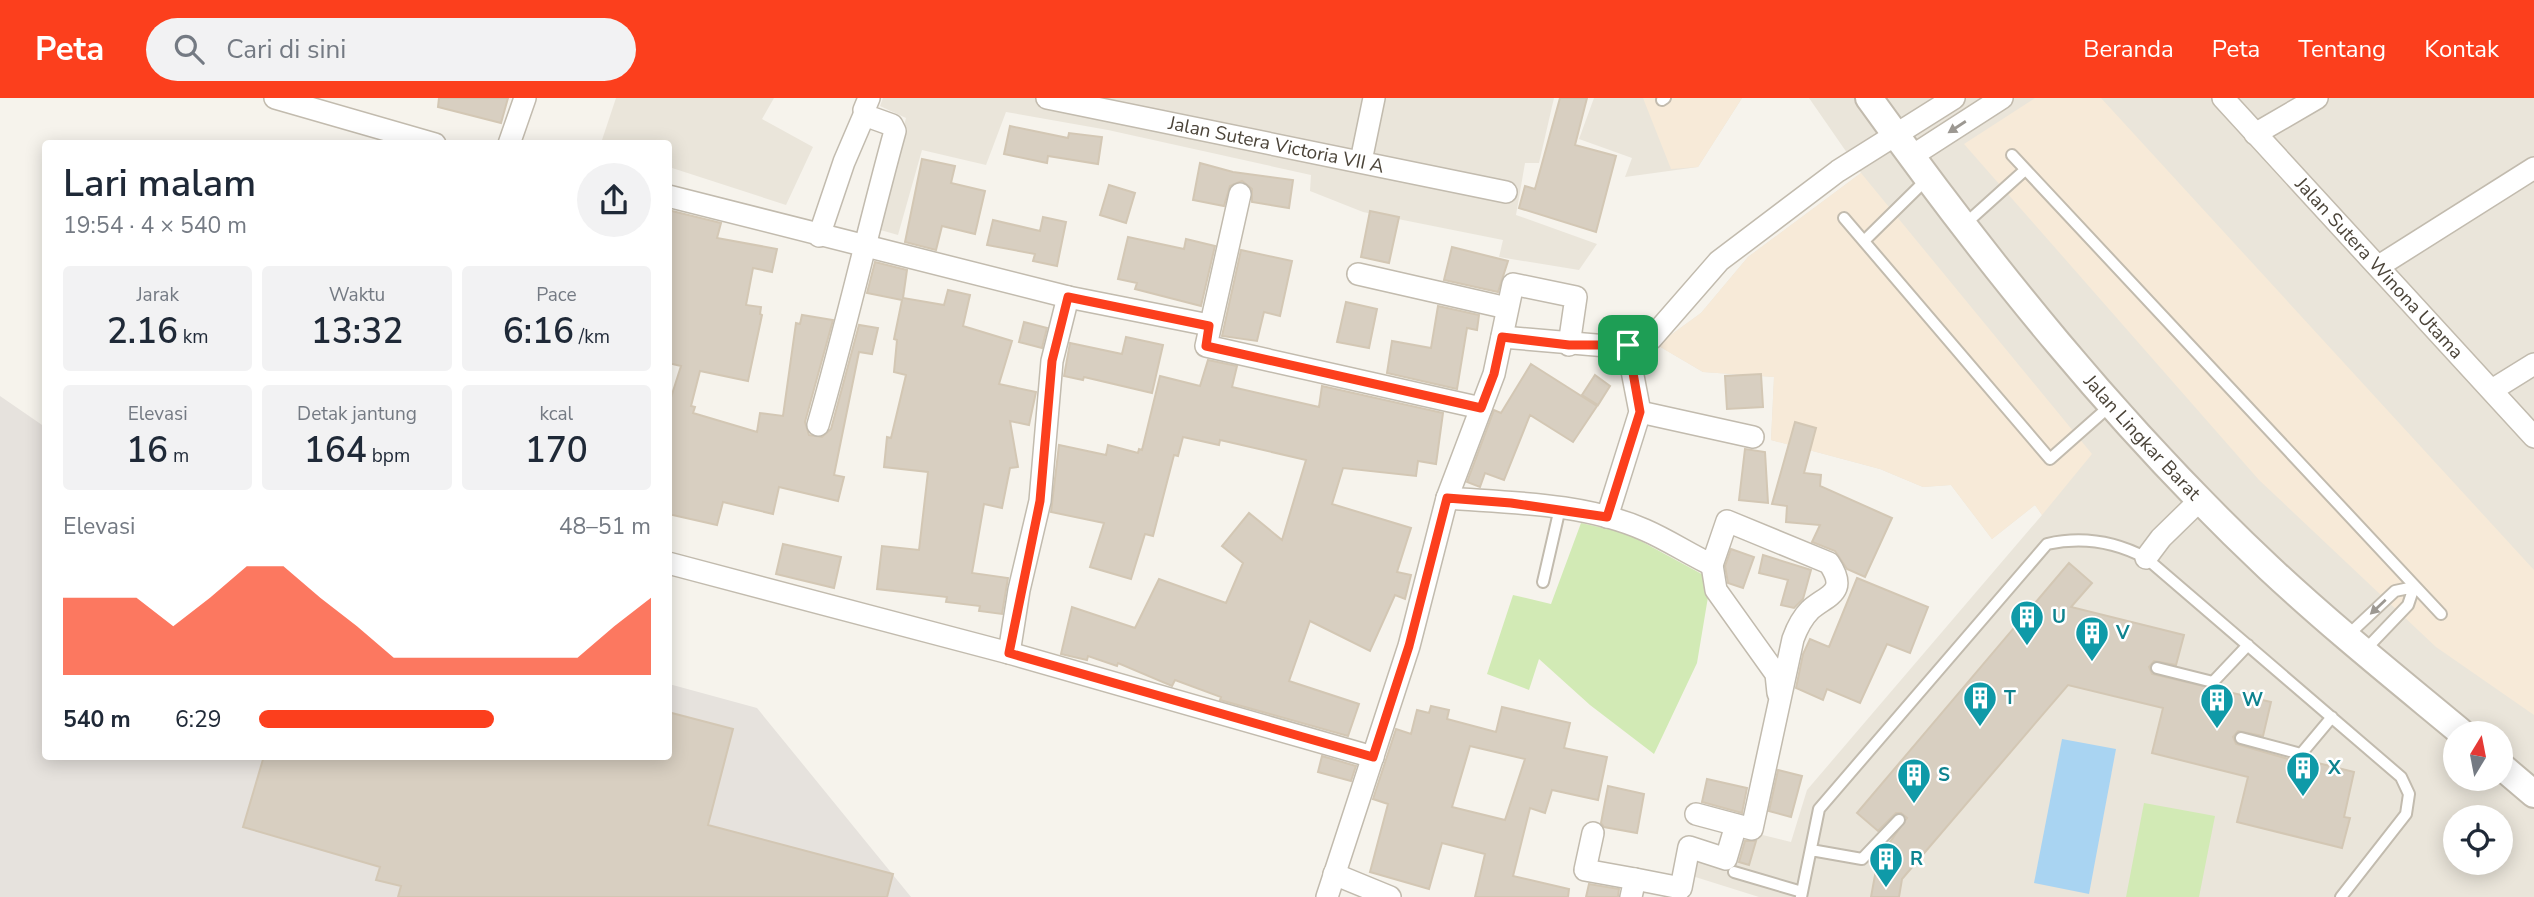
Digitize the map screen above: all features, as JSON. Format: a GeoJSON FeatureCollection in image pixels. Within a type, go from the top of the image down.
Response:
{"type":"FeatureCollection","features":[{"type":"Feature","properties":{"kind":"street"},"geometry":{"type":"LineString","coordinates":[[275,98],[421,140]]}},
{"type":"Feature","properties":{"kind":"street"},"geometry":{"type":"LineString","coordinates":[[510,140],[525,98]]}},
{"type":"Feature","properties":{"kind":"street","name":"Jalan Sutera Victoria VII A"},"geometry":{"type":"LineString","coordinates":[[1046,98],[1506,192]]}},
{"type":"Feature","properties":{"kind":"street"},"geometry":{"type":"LineString","coordinates":[[1361,161],[1374,98]]}},
{"type":"Feature","properties":{"kind":"street","name":"Jalan Lingkar Barat"},"geometry":{"type":"LineString","coordinates":[[1870,98],[1962,226],[2026,307],[2111,405],[2200,500],[2270,569],[2448,721]]}},
{"type":"Feature","properties":{"kind":"street"},"geometry":{"type":"LineString","coordinates":[[1904,146],[1954,98]]}},
{"type":"Feature","properties":{"kind":"street"},"geometry":{"type":"LineString","coordinates":[[1502,337],[1569,345],[1628,345],[1651,339],[1719,261],[1838,171],[1904,146],[2002,98]]}},
{"type":"Feature","properties":{"kind":"street","name":"Jalan Sutera Winona Utama"},"geometry":{"type":"LineString","coordinates":[[2223,98],[2534,437]]}},
{"type":"Feature","properties":{"kind":"street"},"geometry":{"type":"LineString","coordinates":[[2255,134],[2317,98]]}},
{"type":"Feature","properties":{"kind":"street"},"geometry":{"type":"LineString","coordinates":[[818,425],[844,335],[863,247],[895,128],[867,106],[844,162],[819,236]]}},
{"type":"Feature","properties":{"kind":"street"},"geometry":{"type":"LineString","coordinates":[[2379,267],[2534,167]]}},
{"type":"Feature","properties":{"kind":"street"},"geometry":{"type":"LineString","coordinates":[[1240,194],[1206,346],[1481,408]]}},
{"type":"Feature","properties":{"kind":"street"},"geometry":{"type":"LineString","coordinates":[[672,197],[1068,297],[1209,326]]}},
{"type":"Feature","properties":{"kind":"street"},"geometry":{"type":"LineString","coordinates":[[1358,274],[1507,308]]}},
{"type":"Feature","properties":{"kind":"street"},"geometry":{"type":"LineString","coordinates":[[1327,897],[1409,646],[1447,498],[1494,374],[1513,284],[1576,297],[1569,345]]}},
{"type":"Feature","properties":{"kind":"street"},"geometry":{"type":"LineString","coordinates":[[1009,653],[1040,501],[1052,361],[1068,297]]}},
{"type":"Feature","properties":{"kind":"street"},"geometry":{"type":"LineString","coordinates":[[1607,517],[1640,412],[1628,345]]}},
{"type":"Feature","properties":{"kind":"street"},"geometry":{"type":"LineString","coordinates":[[2492,390],[2534,364]]}},
{"type":"Feature","properties":{"kind":"street"},"geometry":{"type":"LineString","coordinates":[[1640,412],[1753,437]]}},
{"type":"Feature","properties":{"kind":"street"},"geometry":{"type":"LineString","coordinates":[[1447,498],[1560,508],[1607,517],[1644,529],[1712,565]]}},
{"type":"Feature","properties":{"kind":"street"},"geometry":{"type":"LineString","coordinates":[[2146,558],[2161,538],[2200,500]]}},
{"type":"Feature","properties":{"kind":"street"},"geometry":{"type":"LineString","coordinates":[[1696,814],[1752,829],[1778,695],[1798,627],[1813,608],[1831,598],[1836,585],[1835,572],[1829,563],[1727,520],[1712,565],[1716,590],[1776,674],[1778,695]]}},
{"type":"Feature","properties":{"kind":"street"},"geometry":{"type":"LineString","coordinates":[[672,564],[1009,653],[1373,757]]}},
{"type":"Feature","properties":{"kind":"street"},"geometry":{"type":"LineString","coordinates":[[2513,776],[2534,794]]}},
{"type":"Feature","properties":{"kind":"street"},"geometry":{"type":"LineString","coordinates":[[1593,834],[1585,870],[1633,888],[1681,888],[1689,847],[1726,859],[1736,825]]}},
{"type":"Feature","properties":{"kind":"street"},"geometry":{"type":"LineString","coordinates":[[1334,874],[1390,897]]}},
{"type":"Feature","properties":{"kind":"lane"},"geometry":{"type":"LineString","coordinates":[[2012,155],[2441,614]]}},
{"type":"Feature","properties":{"kind":"lane"},"geometry":{"type":"LineString","coordinates":[[1962,226],[2025,170]]}},
{"type":"Feature","properties":{"kind":"lane"},"geometry":{"type":"LineString","coordinates":[[1864,241],[1929,177]]}},
{"type":"Feature","properties":{"kind":"lane"},"geometry":{"type":"LineString","coordinates":[[1844,218],[2050,459],[2111,405]]}},
{"type":"Feature","properties":{"kind":"lane"},"geometry":{"type":"LineString","coordinates":[[1543,582],[1560,508]]}},
{"type":"Feature","properties":{"kind":"lane"},"geometry":{"type":"LineString","coordinates":[[1734,872],[1802,895],[1819,809],[2047,544],[2074,538],[2124,546],[2146,558],[2401,777],[2409,794],[2406,814],[2341,897]]}},
{"type":"Feature","properties":{"kind":"lane"},"geometry":{"type":"LineString","coordinates":[[2356,643],[2408,605],[2414,587]]}},
{"type":"Feature","properties":{"kind":"lane"},"geometry":{"type":"LineString","coordinates":[[2356,643],[2395,591],[2414,587]]}},
{"type":"Feature","properties":{"kind":"lane"},"geometry":{"type":"LineString","coordinates":[[2157,668],[2213,682],[2248,645]]}},
{"type":"Feature","properties":{"kind":"lane"},"geometry":{"type":"LineString","coordinates":[[2241,738],[2301,754],[2332,717]]}},
{"type":"Feature","properties":{"kind":"lane"},"geometry":{"type":"LineString","coordinates":[[1811,850],[1862,859],[1899,820]]}},
{"type":"Feature","properties":{"kind":"shaded area"},"geometry":{"type":"Polygon","coordinates":[[[616,98],[774,98],[762,119],[813,147],[786,205],[672,168],[672,140],[602,140],[616,98]]]}},
{"type":"Feature","properties":{"kind":"shaded area"},"geometry":{"type":"Polygon","coordinates":[[[883,98],[1554,98],[1539,163],[1525,163],[1516,215],[1597,244],[1579,270],[1499,257],[1503,240],[1363,212],[1310,191],[1311,175],[1108,130],[1006,112],[986,165],[922,150],[898,235],[877,229],[906,118],[880,106],[883,98]]]}},
{"type":"Feature","properties":{"kind":"shaded area"},"geometry":{"type":"Polygon","coordinates":[[[1594,98],[1742,98],[1698,167],[1625,177],[1632,158],[1579,139],[1594,98]]]}},
{"type":"Feature","properties":{"kind":"shaded area"},"geometry":{"type":"Polygon","coordinates":[[[1643,98],[1742,98],[1698,167],[1671,169],[1643,98]]]}},
{"type":"Feature","properties":{"kind":"shaded area"},"geometry":{"type":"Polygon","coordinates":[[[1809,98],[2534,98],[2534,897],[1759,897],[1689,875],[1694,853],[1727,864],[1738,829],[1791,842],[1807,790],[2042,515],[2035,505],[1992,539],[1951,485],[1923,487],[1880,469],[1771,440],[1774,377],[1703,372],[1657,345],[1701,313],[1748,257],[1861,173],[1809,98]]]}},
{"type":"Feature","properties":{"kind":"shaded area"},"geometry":{"type":"Polygon","coordinates":[[[2035,98],[2101,98],[2534,570],[2534,715],[2436,647],[2259,480],[1964,144],[2035,98]]]}},
{"type":"Feature","properties":{"kind":"shaded area"},"geometry":{"type":"Polygon","coordinates":[[[1861,173],[2092,454],[2042,515],[2035,505],[1992,539],[1951,485],[1923,487],[1880,469],[1771,440],[1774,377],[1703,372],[1657,345],[1701,313],[1748,257],[1861,173]]]}},
{"type":"Feature","properties":{"kind":"shaded area"},"geometry":{"type":"Polygon","coordinates":[[[0,396],[42,425],[42,760],[672,760],[672,685],[757,708],[911,897],[0,897],[0,396]]]}},
{"type":"Feature","properties":{"kind":"green space"},"geometry":{"type":"Polygon","coordinates":[[[1581,523],[1626,533],[1711,579],[1697,663],[1654,754],[1590,705],[1539,659],[1529,690],[1487,674],[1513,595],[1551,604],[1581,523]]]}},
{"type":"Feature","properties":{"kind":"green space"},"geometry":{"type":"Polygon","coordinates":[[[2144,803],[2215,816],[2199,897],[2126,897],[2144,803]]]}},
{"type":"Feature","properties":{"kind":"water"},"geometry":{"type":"Polygon","coordinates":[[[2062,739],[2116,749],[2089,894],[2034,883],[2062,739]]]}},
{"type":"Feature","properties":{"kind":"building"},"geometry":{"type":"Polygon","coordinates":[[[439,98],[508,98],[501,123],[438,107],[439,98]]]}},
{"type":"Feature","properties":{"kind":"building"},"geometry":{"type":"Polygon","coordinates":[[[1560,98],[1587,98],[1575,145],[1616,156],[1596,232],[1519,208],[1525,186],[1535,189],[1560,98]]]}},
{"type":"Feature","properties":{"kind":"building"},"geometry":{"type":"Polygon","coordinates":[[[1010,126],[1068,138],[1069,133],[1102,137],[1098,164],[1048,156],[1047,163],[1004,154],[1010,126]]]}},
{"type":"Feature","properties":{"kind":"building"},"geometry":{"type":"Polygon","coordinates":[[[922,159],[955,166],[951,183],[985,191],[975,234],[942,226],[936,250],[905,242],[922,159]]]}},
{"type":"Feature","properties":{"kind":"building"},"geometry":{"type":"Polygon","coordinates":[[[1200,163],[1233,172],[1293,180],[1289,208],[1252,202],[1252,189],[1242,181],[1230,186],[1224,206],[1193,200],[1200,163]]]}},
{"type":"Feature","properties":{"kind":"building"},"geometry":{"type":"Polygon","coordinates":[[[1109,185],[1135,193],[1126,223],[1100,215],[1109,185]]]}},
{"type":"Feature","properties":{"kind":"building"},"geometry":{"type":"Polygon","coordinates":[[[672,211],[721,223],[717,238],[777,249],[772,272],[753,268],[746,305],[761,307],[762,315],[748,381],[700,371],[691,406],[695,407],[693,413],[757,432],[760,413],[783,416],[796,323],[800,324],[802,315],[833,320],[805,422],[809,435],[822,437],[831,429],[859,325],[878,328],[872,354],[859,352],[834,475],[844,477],[838,501],[779,487],[773,514],[723,502],[717,525],[672,515],[672,394],[681,366],[672,364],[672,211]]]}},
{"type":"Feature","properties":{"kind":"building"},"geometry":{"type":"Polygon","coordinates":[[[1370,211],[1399,217],[1389,263],[1361,257],[1370,211]]]}},
{"type":"Feature","properties":{"kind":"building"},"geometry":{"type":"Polygon","coordinates":[[[1043,217],[1066,222],[1057,266],[1033,261],[1035,254],[987,245],[993,220],[1040,231],[1043,217]]]}},
{"type":"Feature","properties":{"kind":"building"},"geometry":{"type":"Polygon","coordinates":[[[1128,237],[1184,249],[1186,239],[1215,246],[1201,306],[1135,289],[1137,283],[1118,279],[1128,237]]]}},
{"type":"Feature","properties":{"kind":"building"},"geometry":{"type":"Polygon","coordinates":[[[1452,247],[1508,261],[1498,292],[1444,280],[1452,247]]]}},
{"type":"Feature","properties":{"kind":"building"},"geometry":{"type":"Polygon","coordinates":[[[1241,250],[1292,261],[1280,316],[1264,312],[1257,341],[1222,336],[1241,250]]]}},
{"type":"Feature","properties":{"kind":"building"},"geometry":{"type":"Polygon","coordinates":[[[875,262],[907,270],[903,298],[944,305],[948,290],[970,295],[963,326],[1012,341],[999,384],[1036,392],[1029,425],[1010,421],[1018,467],[1010,468],[1002,508],[984,504],[972,573],[1008,578],[1002,614],[979,611],[980,606],[946,602],[947,597],[877,589],[882,546],[919,550],[928,472],[884,467],[887,437],[891,438],[906,375],[894,372],[897,340],[894,339],[902,300],[867,293],[875,262]]]}},
{"type":"Feature","properties":{"kind":"building"},"geometry":{"type":"Polygon","coordinates":[[[1346,302],[1377,309],[1369,348],[1337,342],[1346,302]]]}},
{"type":"Feature","properties":{"kind":"building"},"geometry":{"type":"Polygon","coordinates":[[[1438,306],[1479,315],[1477,330],[1467,328],[1457,389],[1387,373],[1392,341],[1431,348],[1438,306]]]}},
{"type":"Feature","properties":{"kind":"building"},"geometry":{"type":"Polygon","coordinates":[[[1024,322],[1047,328],[1042,348],[1019,342],[1024,322]]]}},
{"type":"Feature","properties":{"kind":"building"},"geometry":{"type":"Polygon","coordinates":[[[1126,337],[1163,345],[1152,393],[1084,377],[1083,380],[1064,376],[1070,343],[1122,354],[1126,337]]]}},
{"type":"Feature","properties":{"kind":"building"},"geometry":{"type":"Polygon","coordinates":[[[1208,360],[1237,366],[1232,387],[1319,407],[1322,386],[1443,413],[1436,464],[1418,461],[1416,476],[1343,468],[1332,504],[1411,528],[1397,572],[1411,575],[1405,599],[1395,595],[1370,651],[1310,621],[1289,681],[1359,704],[1348,736],[1220,700],[1221,697],[1175,680],[1172,686],[1118,663],[1117,666],[1088,656],[1087,660],[1061,654],[1072,607],[1135,628],[1159,579],[1226,603],[1243,563],[1222,546],[1249,513],[1282,540],[1306,460],[1220,440],[1219,445],[1183,437],[1178,456],[1174,455],[1153,536],[1145,534],[1131,579],[1090,567],[1104,523],[1051,512],[1059,445],[1106,455],[1108,445],[1138,453],[1139,449],[1142,450],[1160,376],[1200,386],[1208,360]]]}},
{"type":"Feature","properties":{"kind":"building"},"geometry":{"type":"Polygon","coordinates":[[[1531,364],[1597,406],[1573,442],[1530,415],[1504,480],[1485,473],[1480,487],[1467,482],[1494,410],[1501,413],[1531,364]]]}},
{"type":"Feature","properties":{"kind":"building"},"geometry":{"type":"Polygon","coordinates":[[[1761,374],[1763,407],[1727,409],[1725,376],[1761,374]]]}},
{"type":"Feature","properties":{"kind":"building"},"geometry":{"type":"Polygon","coordinates":[[[1595,375],[1610,386],[1598,405],[1582,395],[1595,375]]]}},
{"type":"Feature","properties":{"kind":"building"},"geometry":{"type":"Polygon","coordinates":[[[1795,422],[1816,428],[1804,473],[1821,475],[1820,486],[1892,518],[1865,577],[1847,569],[1835,551],[1812,542],[1820,525],[1786,522],[1787,506],[1772,504],[1795,422]]]}},
{"type":"Feature","properties":{"kind":"building"},"geometry":{"type":"Polygon","coordinates":[[[1745,449],[1765,452],[1768,503],[1739,500],[1745,449]]]}},
{"type":"Feature","properties":{"kind":"building"},"geometry":{"type":"Polygon","coordinates":[[[783,544],[841,557],[834,588],[776,574],[783,544]]]}},
{"type":"Feature","properties":{"kind":"building"},"geometry":{"type":"Polygon","coordinates":[[[1731,549],[1754,557],[1743,588],[1728,583],[1725,566],[1731,549]]]}},
{"type":"Feature","properties":{"kind":"building"},"geometry":{"type":"Polygon","coordinates":[[[1763,555],[1811,570],[1803,599],[1794,608],[1781,605],[1788,580],[1759,573],[1763,555]]]}},
{"type":"Feature","properties":{"kind":"building"},"geometry":{"type":"Polygon","coordinates":[[[2069,563],[2092,583],[2071,607],[2184,635],[2176,665],[2154,661],[2149,667],[2152,674],[2271,702],[2263,736],[2238,731],[2233,737],[2236,744],[2299,762],[2306,760],[2354,772],[2344,817],[2350,818],[2342,848],[2237,822],[2248,777],[2152,753],[2163,708],[2068,685],[1902,879],[1899,897],[1871,897],[1878,859],[1907,818],[1896,813],[1878,831],[1857,813],[2069,563]]]}},
{"type":"Feature","properties":{"kind":"building"},"geometry":{"type":"Polygon","coordinates":[[[1857,578],[1928,607],[1910,653],[1887,644],[1860,703],[1827,689],[1823,700],[1796,688],[1803,654],[1810,639],[1829,647],[1857,578]]]}},
{"type":"Feature","properties":{"kind":"building"},"geometry":{"type":"Polygon","coordinates":[[[1431,706],[1449,710],[1447,719],[1496,732],[1502,707],[1570,723],[1564,748],[1607,757],[1598,800],[1552,790],[1545,813],[1530,808],[1513,876],[1569,889],[1568,897],[1475,897],[1485,854],[1442,843],[1429,889],[1370,872],[1388,804],[1373,799],[1396,729],[1411,734],[1417,710],[1429,713],[1431,706]],[[1470,746],[1452,807],[1505,820],[1525,759],[1470,746]]]}},
{"type":"Feature","properties":{"kind":"building"},"geometry":{"type":"Polygon","coordinates":[[[672,713],[733,729],[708,825],[893,874],[887,897],[398,897],[401,886],[376,880],[380,867],[243,827],[263,760],[672,760],[672,713]]]}},
{"type":"Feature","properties":{"kind":"building"},"geometry":{"type":"Polygon","coordinates":[[[1322,756],[1356,766],[1351,781],[1318,772],[1322,756]]]}},
{"type":"Feature","properties":{"kind":"building"},"geometry":{"type":"Polygon","coordinates":[[[1778,770],[1802,776],[1791,817],[1769,811],[1778,770]]]}},
{"type":"Feature","properties":{"kind":"building"},"geometry":{"type":"Polygon","coordinates":[[[1707,779],[1747,788],[1742,813],[1702,802],[1707,779]]]}},
{"type":"Feature","properties":{"kind":"building"},"geometry":{"type":"Polygon","coordinates":[[[1608,786],[1644,794],[1637,833],[1604,827],[1601,823],[1608,786]]]}},
{"type":"Feature","properties":{"kind":"building"},"geometry":{"type":"Polygon","coordinates":[[[1745,841],[1756,841],[1749,865],[1739,862],[1745,841]]]}},
{"type":"Feature","properties":{"kind":"building"},"geometry":{"type":"Polygon","coordinates":[[[1589,884],[1619,889],[1618,897],[1586,897],[1589,884]]]}},
{"type":"Feature","properties":{"kind":"place","name":"U"},"geometry":{"type":"Point","coordinates":[2027,647]}},
{"type":"Feature","properties":{"kind":"place","name":"V"},"geometry":{"type":"Point","coordinates":[2092,663]}},
{"type":"Feature","properties":{"kind":"place","name":"T"},"geometry":{"type":"Point","coordinates":[1980,728]}},
{"type":"Feature","properties":{"kind":"place","name":"W"},"geometry":{"type":"Point","coordinates":[2217,730]}},
{"type":"Feature","properties":{"kind":"place","name":"X"},"geometry":{"type":"Point","coordinates":[2303,798]}},
{"type":"Feature","properties":{"kind":"place","name":"S"},"geometry":{"type":"Point","coordinates":[1914,805]}},
{"type":"Feature","properties":{"kind":"place","name":"R"},"geometry":{"type":"Point","coordinates":[1886,889]}},
{"type":"Feature","properties":{"kind":"route"},"geometry":{"type":"LineString","coordinates":[[1068,297],[1209,326],[1206,346],[1481,408],[1494,374],[1502,337],[1569,345],[1628,345],[1640,412],[1607,517],[1560,508],[1447,498],[1409,646],[1373,757],[1009,653],[1019,590],[1040,501],[1052,361],[1068,297]]}}]}
